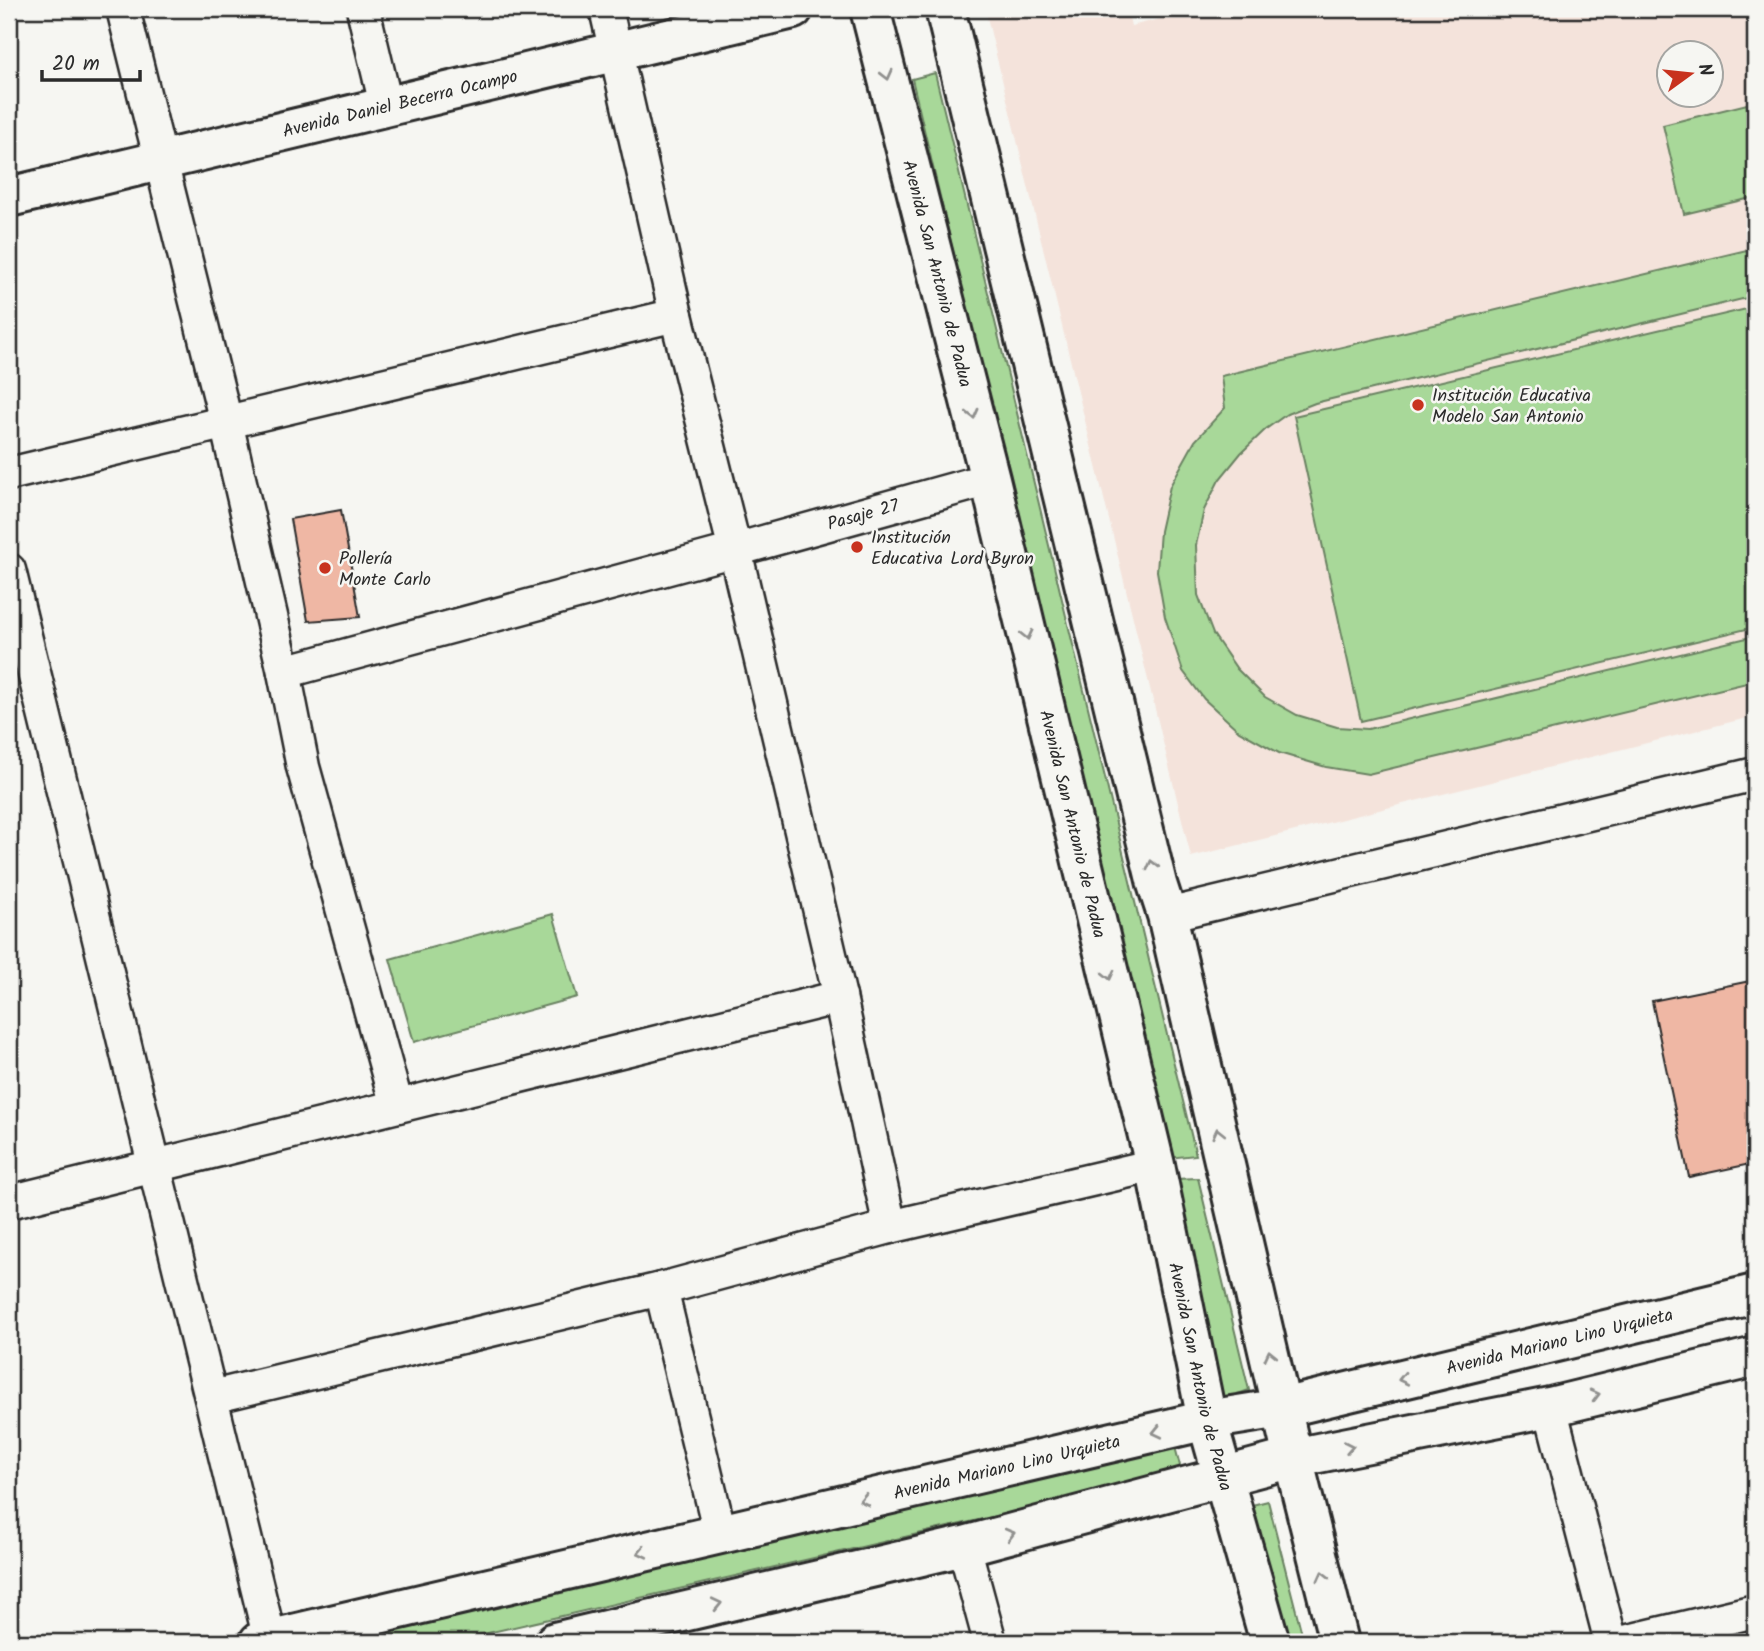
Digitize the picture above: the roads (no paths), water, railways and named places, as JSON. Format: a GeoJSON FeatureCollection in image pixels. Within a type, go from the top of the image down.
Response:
{"type":"FeatureCollection","features":[{"type":"Feature","properties":{"kind":"street"},"geometry":{"type":"LineString","coordinates":[[122,9],[226,422],[284,672],[303,767],[397,1106]]}},
{"type":"Feature","properties":{"kind":"street"},"geometry":{"type":"LineString","coordinates":[[363,9],[386,105]]}},
{"type":"Feature","properties":{"kind":"street"},"geometry":{"type":"LineString","coordinates":[[606,9],[676,315],[841,997],[890,1227]]}},
{"type":"Feature","properties":{"kind":"street","name":"Avenida Daniel Becerra Ocampo"},"geometry":{"type":"LineString","coordinates":[[9,197],[793,9]]}},
{"type":"Feature","properties":{"kind":"street","name":"Avenida San Antonio de Padua"},"geometry":{"type":"LineString","coordinates":[[870,9],[990,479],[1155,1166],[1207,1420],[1270,1642]]}},
{"type":"Feature","properties":{"kind":"street"},"geometry":{"type":"LineString","coordinates":[[945,9],[1157,884],[1167,915],[1293,1458],[1339,1642]]}},
{"type":"Feature","properties":{"kind":"street"},"geometry":{"type":"LineString","coordinates":[[9,474],[676,315]]}},
{"type":"Feature","properties":{"kind":"street","name":"Pasaje 27"},"geometry":{"type":"LineString","coordinates":[[284,672],[990,479]]}},
{"type":"Feature","properties":{"kind":"street"},"geometry":{"type":"LineString","coordinates":[[9,570],[212,1397],[265,1641]]}},
{"type":"Feature","properties":{"kind":"street"},"geometry":{"type":"LineString","coordinates":[[1167,915],[1755,774]]}},
{"type":"Feature","properties":{"kind":"street"},"geometry":{"type":"LineString","coordinates":[[9,1202],[841,997]]}},
{"type":"Feature","properties":{"kind":"street"},"geometry":{"type":"LineString","coordinates":[[212,1397],[660,1289],[890,1227],[1155,1166]]}},
{"type":"Feature","properties":{"kind":"street"},"geometry":{"type":"LineString","coordinates":[[660,1289],[720,1533]]}},
{"type":"Feature","properties":{"kind":"street","name":"Avenida Mariano Lino Urquieta"},"geometry":{"type":"LineString","coordinates":[[265,1641],[1207,1420],[1282,1408],[1755,1294]]}},
{"type":"Feature","properties":{"kind":"street"},"geometry":{"type":"LineString","coordinates":[[555,1642],[964,1546],[1293,1458],[1550,1406],[1755,1357]]}},
{"type":"Feature","properties":{"kind":"street"},"geometry":{"type":"LineString","coordinates":[[1550,1406],[1611,1642]]}},
{"type":"Feature","properties":{"kind":"street"},"geometry":{"type":"LineString","coordinates":[[964,1546],[990,1642]]}},
{"type":"Feature","properties":{"kind":"street"},"geometry":{"type":"LineString","coordinates":[[1624,1642],[1755,1611]]}},
{"type":"Feature","properties":{"kind":"place","name":"Institución Educativa Modelo San Antonio"},"geometry":{"type":"Point","coordinates":[1418,405]}},
{"type":"Feature","properties":{"kind":"place","name":"Institución Educativa Lord Byron"},"geometry":{"type":"Point","coordinates":[857,547]}},
{"type":"Feature","properties":{"kind":"place","name":"Pollería Monte Carlo"},"geometry":{"type":"Point","coordinates":[325,568]}}]}
